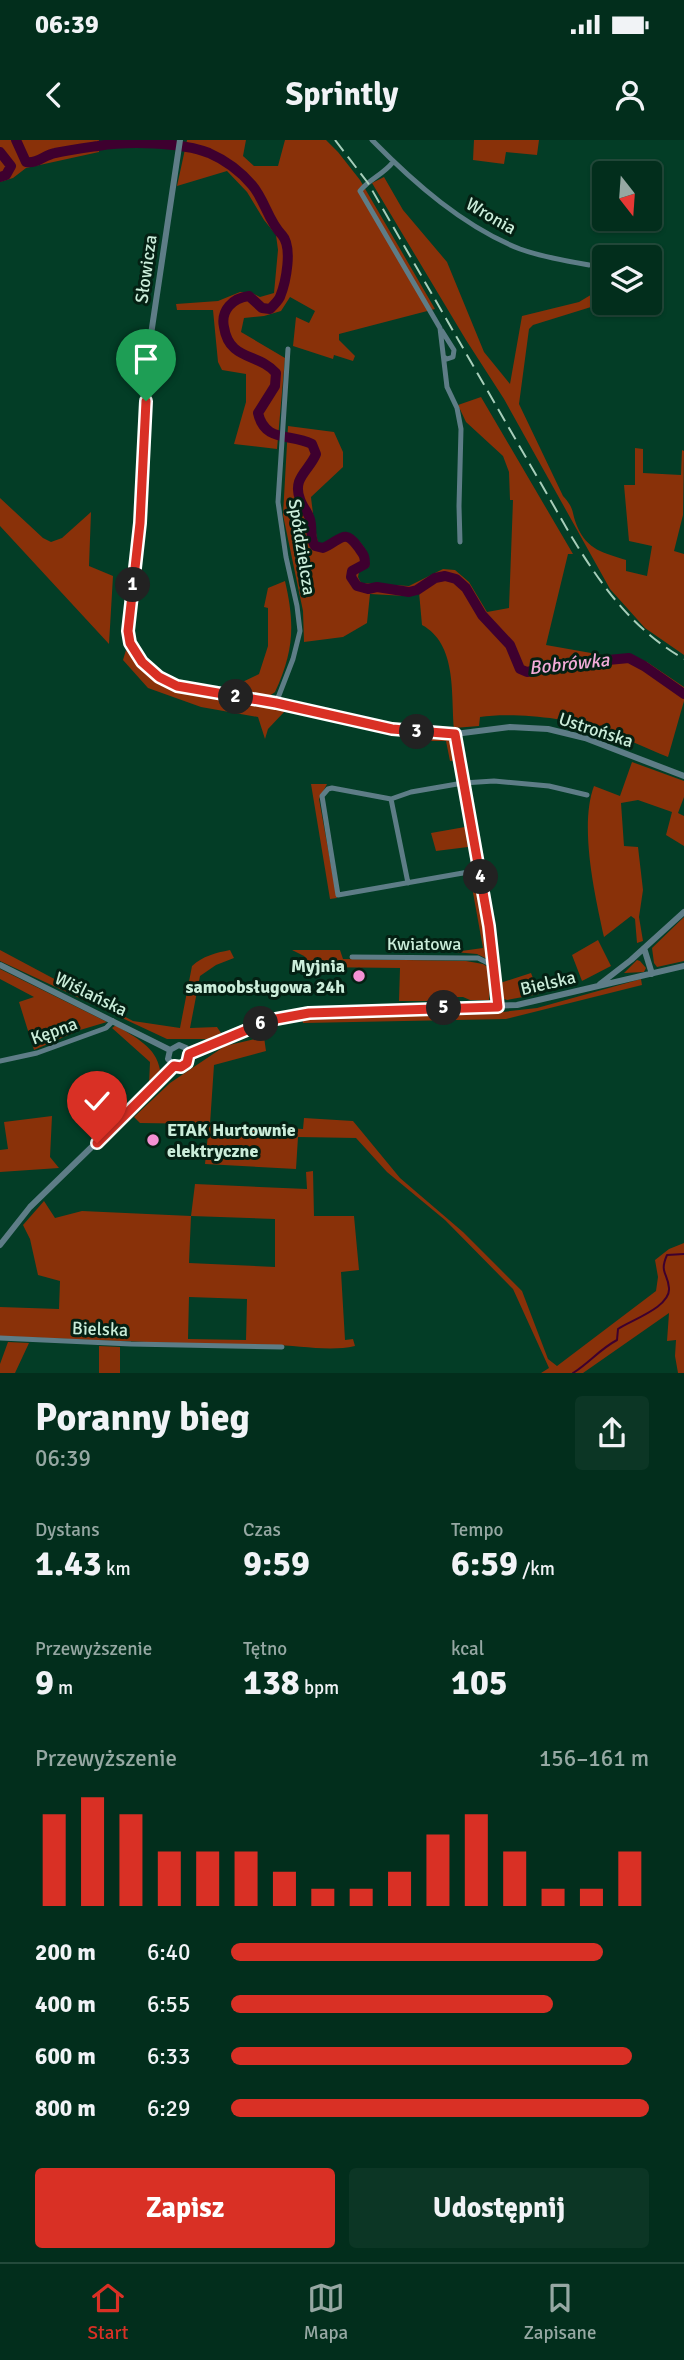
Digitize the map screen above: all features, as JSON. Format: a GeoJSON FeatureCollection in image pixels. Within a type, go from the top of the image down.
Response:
{"type":"FeatureCollection","features":[{"type":"Feature","properties":{"kind":"street","name":"Słowicza"},"geometry":{"type":"LineString","coordinates":[[135,653],[128,631],[140,523],[149,348],[180,140]]}},
{"type":"Feature","properties":{"kind":"street","name":"Wronia"},"geometry":{"type":"LineString","coordinates":[[372,140],[393,162],[444,205],[495,238],[523,250],[589,265]]}},
{"type":"Feature","properties":{"kind":"street"},"geometry":{"type":"LineString","coordinates":[[393,162],[360,191],[454,350],[453,357],[444,357]]}},
{"type":"Feature","properties":{"kind":"street"},"geometry":{"type":"LineString","coordinates":[[440,328],[447,387],[457,408],[461,429],[460,542]]}},
{"type":"Feature","properties":{"kind":"street","name":"Spółdzielcza"},"geometry":{"type":"LineString","coordinates":[[276,703],[293,659],[300,631],[278,502],[289,349]]}},
{"type":"Feature","properties":{"kind":"street","name":"Ustrońska"},"geometry":{"type":"LineString","coordinates":[[135,653],[159,677],[177,686],[276,703],[392,729],[455,734],[510,727],[548,729],[584,738],[684,776]]}},
{"type":"Feature","properties":{"kind":"street"},"geometry":{"type":"LineString","coordinates":[[455,734],[480,870],[498,1007]]}},
{"type":"Feature","properties":{"kind":"street"},"geometry":{"type":"LineString","coordinates":[[480,870],[338,895],[322,796],[332,788],[391,799],[411,792],[463,783],[524,782],[587,795]]}},
{"type":"Feature","properties":{"kind":"street"},"geometry":{"type":"LineString","coordinates":[[391,799],[408,883]]}},
{"type":"Feature","properties":{"kind":"street","name":"Bielska"},"geometry":{"type":"LineString","coordinates":[[189,1054],[276,1019],[309,1013],[498,1007],[536,1002],[598,985],[684,912]]}},
{"type":"Feature","properties":{"kind":"street"},"geometry":{"type":"LineString","coordinates":[[644,948],[652,974]]}},
{"type":"Feature","properties":{"kind":"street","name":"Kwiatowa"},"geometry":{"type":"LineString","coordinates":[[352,957],[478,958],[494,966]]}},
{"type":"Feature","properties":{"kind":"street","name":"Wiślańska"},"geometry":{"type":"LineString","coordinates":[[0,965],[170,1050]]}},
{"type":"Feature","properties":{"kind":"street"},"geometry":{"type":"LineString","coordinates":[[598,985],[684,966]]}},
{"type":"Feature","properties":{"kind":"street","name":"Kępna"},"geometry":{"type":"LineString","coordinates":[[0,1061],[37,1053],[106,1028],[113,1021]]}},
{"type":"Feature","properties":{"kind":"street"},"geometry":{"type":"LineString","coordinates":[[0,1245],[30,1207],[174,1066],[184,1066],[189,1054],[186,1048],[179,1045],[170,1050],[168,1059],[174,1066]]}},
{"type":"Feature","properties":{"kind":"street","name":"Bielska"},"geometry":{"type":"LineString","coordinates":[[0,1338],[282,1347]]}},
{"type":"Feature","properties":{"kind":"shaded area"},"geometry":{"type":"Polygon","coordinates":[[[0,140],[99,140],[99,152],[26,168],[13,178],[0,182],[0,140]]]}},
{"type":"Feature","properties":{"kind":"shaded area"},"geometry":{"type":"Polygon","coordinates":[[[187,140],[246,140],[243,156],[254,166],[278,166],[285,140],[326,140],[360,180],[435,309],[339,334],[339,340],[355,356],[353,361],[334,355],[333,359],[293,346],[296,317],[309,323],[315,311],[290,297],[281,311],[244,318],[241,332],[285,358],[277,449],[234,444],[246,402],[246,374],[222,370],[218,362],[213,310],[177,310],[176,304],[218,301],[240,292],[250,292],[260,297],[274,293],[278,250],[276,235],[247,192],[227,171],[177,186],[187,140]]]}},
{"type":"Feature","properties":{"kind":"shaded area"},"geometry":{"type":"Polygon","coordinates":[[[474,140],[539,140],[537,155],[506,152],[504,164],[473,160],[474,140]]]}},
{"type":"Feature","properties":{"kind":"shaded area"},"geometry":{"type":"Polygon","coordinates":[[[384,177],[403,210],[447,262],[484,352],[510,384],[522,316],[579,302],[592,294],[591,307],[533,325],[529,329],[519,404],[563,496],[571,507],[581,534],[597,549],[626,560],[626,571],[647,576],[652,546],[629,541],[624,485],[635,485],[635,448],[643,449],[643,473],[681,475],[682,450],[684,451],[683,515],[674,551],[684,554],[684,655],[645,628],[610,589],[504,399],[372,183],[384,177]]]}},
{"type":"Feature","properties":{"kind":"shaded area"},"geometry":{"type":"Polygon","coordinates":[[[481,397],[573,554],[568,554],[546,645],[608,656],[629,655],[647,662],[684,687],[684,701],[668,757],[598,728],[556,719],[523,716],[480,717],[479,726],[454,728],[452,685],[447,657],[433,633],[422,625],[419,592],[406,596],[370,594],[367,623],[343,637],[304,642],[303,611],[283,515],[288,426],[334,432],[343,452],[343,467],[311,497],[315,529],[319,544],[347,534],[357,539],[366,551],[369,561],[369,567],[359,572],[361,583],[409,586],[443,569],[455,570],[469,582],[487,612],[509,608],[513,500],[510,500],[509,472],[503,456],[466,422],[458,405],[481,397]]]}},
{"type":"Feature","properties":{"kind":"shaded area"},"geometry":{"type":"Polygon","coordinates":[[[0,498],[43,538],[51,542],[62,538],[91,512],[89,566],[113,576],[109,644],[0,526],[0,498]]]}},
{"type":"Feature","properties":{"kind":"shaded area"},"geometry":{"type":"Polygon","coordinates":[[[285,581],[291,637],[286,663],[275,692],[268,697],[232,691],[232,687],[259,674],[268,646],[268,608],[264,607],[268,588],[285,581]]]}},
{"type":"Feature","properties":{"kind":"shaded area"},"geometry":{"type":"Polygon","coordinates":[[[126,650],[149,675],[172,689],[285,711],[268,729],[265,739],[258,717],[201,707],[148,688],[123,660],[126,650]]]}},
{"type":"Feature","properties":{"kind":"shaded area"},"geometry":{"type":"Polygon","coordinates":[[[428,737],[453,737],[458,760],[450,761],[446,741],[428,741],[428,737]]]}},
{"type":"Feature","properties":{"kind":"shaded area"},"geometry":{"type":"Polygon","coordinates":[[[632,762],[684,781],[684,797],[678,813],[684,816],[684,846],[666,835],[672,812],[638,800],[621,803],[624,846],[638,847],[643,890],[639,917],[643,941],[637,943],[635,919],[631,916],[604,937],[588,841],[590,802],[594,786],[620,796],[632,762]]]}},
{"type":"Feature","properties":{"kind":"shaded area"},"geometry":{"type":"Polygon","coordinates":[[[311,784],[327,784],[319,799],[337,898],[330,899],[311,784]]]}},
{"type":"Feature","properties":{"kind":"shaded area"},"geometry":{"type":"Polygon","coordinates":[[[465,827],[468,847],[436,851],[431,833],[465,827]]]}},
{"type":"Feature","properties":{"kind":"shaded area"},"geometry":{"type":"Polygon","coordinates":[[[478,874],[491,961],[477,954],[454,952],[483,948],[470,876],[478,874]]]}},
{"type":"Feature","properties":{"kind":"shaded area"},"geometry":{"type":"Polygon","coordinates":[[[684,917],[684,961],[657,967],[652,948],[684,917]]]}},
{"type":"Feature","properties":{"kind":"shaded area"},"geometry":{"type":"Polygon","coordinates":[[[598,940],[611,966],[582,981],[572,955],[598,940]]]}},
{"type":"Feature","properties":{"kind":"shaded area"},"geometry":{"type":"Polygon","coordinates":[[[0,950],[133,1021],[180,1028],[192,966],[210,955],[230,950],[234,958],[216,965],[200,976],[190,1028],[217,1027],[221,1033],[212,1039],[167,1039],[0,961],[0,950]]]}},
{"type":"Feature","properties":{"kind":"shaded area"},"geometry":{"type":"Polygon","coordinates":[[[292,950],[340,950],[343,959],[466,961],[483,964],[491,969],[489,1000],[451,997],[444,1001],[399,1001],[400,968],[314,967],[304,956],[292,950]]]}},
{"type":"Feature","properties":{"kind":"shaded area"},"geometry":{"type":"Polygon","coordinates":[[[637,960],[646,968],[644,972],[624,973],[637,960]]]}},
{"type":"Feature","properties":{"kind":"shaded area"},"geometry":{"type":"Polygon","coordinates":[[[0,969],[107,1022],[80,1030],[34,1050],[19,1002],[34,997],[0,979],[0,969]]]}},
{"type":"Feature","properties":{"kind":"shaded area"},"geometry":{"type":"Polygon","coordinates":[[[531,973],[539,994],[507,1000],[502,998],[500,983],[531,973]]]}},
{"type":"Feature","properties":{"kind":"shaded area"},"geometry":{"type":"Polygon","coordinates":[[[641,979],[642,985],[506,1019],[303,1023],[302,1018],[494,1013],[537,1008],[641,979]]]}},
{"type":"Feature","properties":{"kind":"shaded area"},"geometry":{"type":"Polygon","coordinates":[[[116,1025],[144,1043],[158,1062],[160,1070],[149,1084],[150,1062],[112,1028],[116,1025]]]}},
{"type":"Feature","properties":{"kind":"shaded area"},"geometry":{"type":"Polygon","coordinates":[[[264,1037],[266,1051],[214,1065],[210,1124],[303,1129],[304,1118],[353,1121],[400,1178],[463,1232],[522,1291],[548,1359],[557,1366],[656,1291],[658,1277],[655,1260],[669,1249],[684,1243],[684,1373],[678,1373],[676,1340],[667,1341],[669,1313],[583,1373],[541,1373],[549,1368],[513,1289],[445,1220],[387,1172],[356,1138],[298,1137],[296,1169],[205,1164],[209,1124],[140,1123],[134,1117],[170,1083],[225,1046],[264,1037]]]}},
{"type":"Feature","properties":{"kind":"shaded area"},"geometry":{"type":"Polygon","coordinates":[[[52,1116],[50,1157],[59,1168],[0,1172],[0,1150],[8,1149],[4,1122],[52,1116]]]}},
{"type":"Feature","properties":{"kind":"shaded area"},"geometry":{"type":"Polygon","coordinates":[[[313,1171],[314,1216],[354,1216],[359,1270],[341,1272],[345,1340],[353,1339],[355,1346],[324,1348],[0,1336],[0,1307],[59,1309],[60,1281],[38,1275],[30,1239],[23,1225],[44,1201],[55,1218],[82,1211],[191,1216],[195,1184],[307,1189],[306,1172],[313,1171]],[[191,1216],[189,1263],[275,1267],[275,1219],[191,1216]],[[189,1297],[188,1339],[246,1340],[247,1299],[189,1297]]]}},
{"type":"Feature","properties":{"kind":"shaded area"},"geometry":{"type":"Polygon","coordinates":[[[8,1342],[29,1343],[15,1373],[0,1373],[0,1364],[8,1342]]]}},
{"type":"Feature","properties":{"kind":"shaded area"},"geometry":{"type":"Polygon","coordinates":[[[99,1346],[120,1347],[120,1373],[99,1373],[99,1346]]]}},
{"type":"Feature","properties":{"kind":"waterway","name":"Bobrówka"},"geometry":{"type":"LineString","coordinates":[[16,140],[26,162],[38,161],[55,153],[110,144],[138,143],[197,149],[221,159],[252,185],[285,240],[288,256],[286,274],[280,297],[270,309],[262,308],[249,296],[241,298],[226,311],[223,318],[224,327],[232,346],[276,373],[275,386],[258,413],[261,422],[272,433],[312,444],[316,454],[298,486],[301,502],[310,519],[312,539],[315,546],[323,548],[342,537],[353,541],[365,561],[365,564],[352,571],[351,577],[357,586],[409,592],[435,578],[445,576],[456,579],[466,588],[482,615],[510,645],[520,669],[527,672],[566,664],[629,658],[684,694]]}},
{"type":"Feature","properties":{"kind":"waterway","name":"Bobrówka"},"geometry":{"type":"LineString","coordinates":[[0,152],[11,166],[6,175],[0,177]]}},
{"type":"Feature","properties":{"kind":"waterway"},"geometry":{"type":"LineString","coordinates":[[573,1373],[617,1340],[618,1329],[664,1301],[669,1288],[664,1269],[667,1255],[684,1254]]}},
{"type":"Feature","properties":{"kind":"railway"},"geometry":{"type":"LineString","coordinates":[[335,140],[368,183],[593,570],[619,604],[648,634],[684,659]]}},
{"type":"Feature","properties":{"kind":"place","name":"Myjnia samoobsługowa 24h"},"geometry":{"type":"Point","coordinates":[359,976]}},
{"type":"Feature","properties":{"kind":"place","name":"ETAK Hurtownie elektryczne"},"geometry":{"type":"Point","coordinates":[153,1140]}},
{"type":"Feature","properties":{"kind":"route"},"geometry":{"type":"LineString","coordinates":[[97,1143],[174,1066],[184,1066],[189,1054],[276,1019],[336,1011],[498,1007],[489,926],[455,734],[392,729],[276,703],[177,686],[159,677],[135,653],[128,631],[140,523],[146,401]]}}]}
